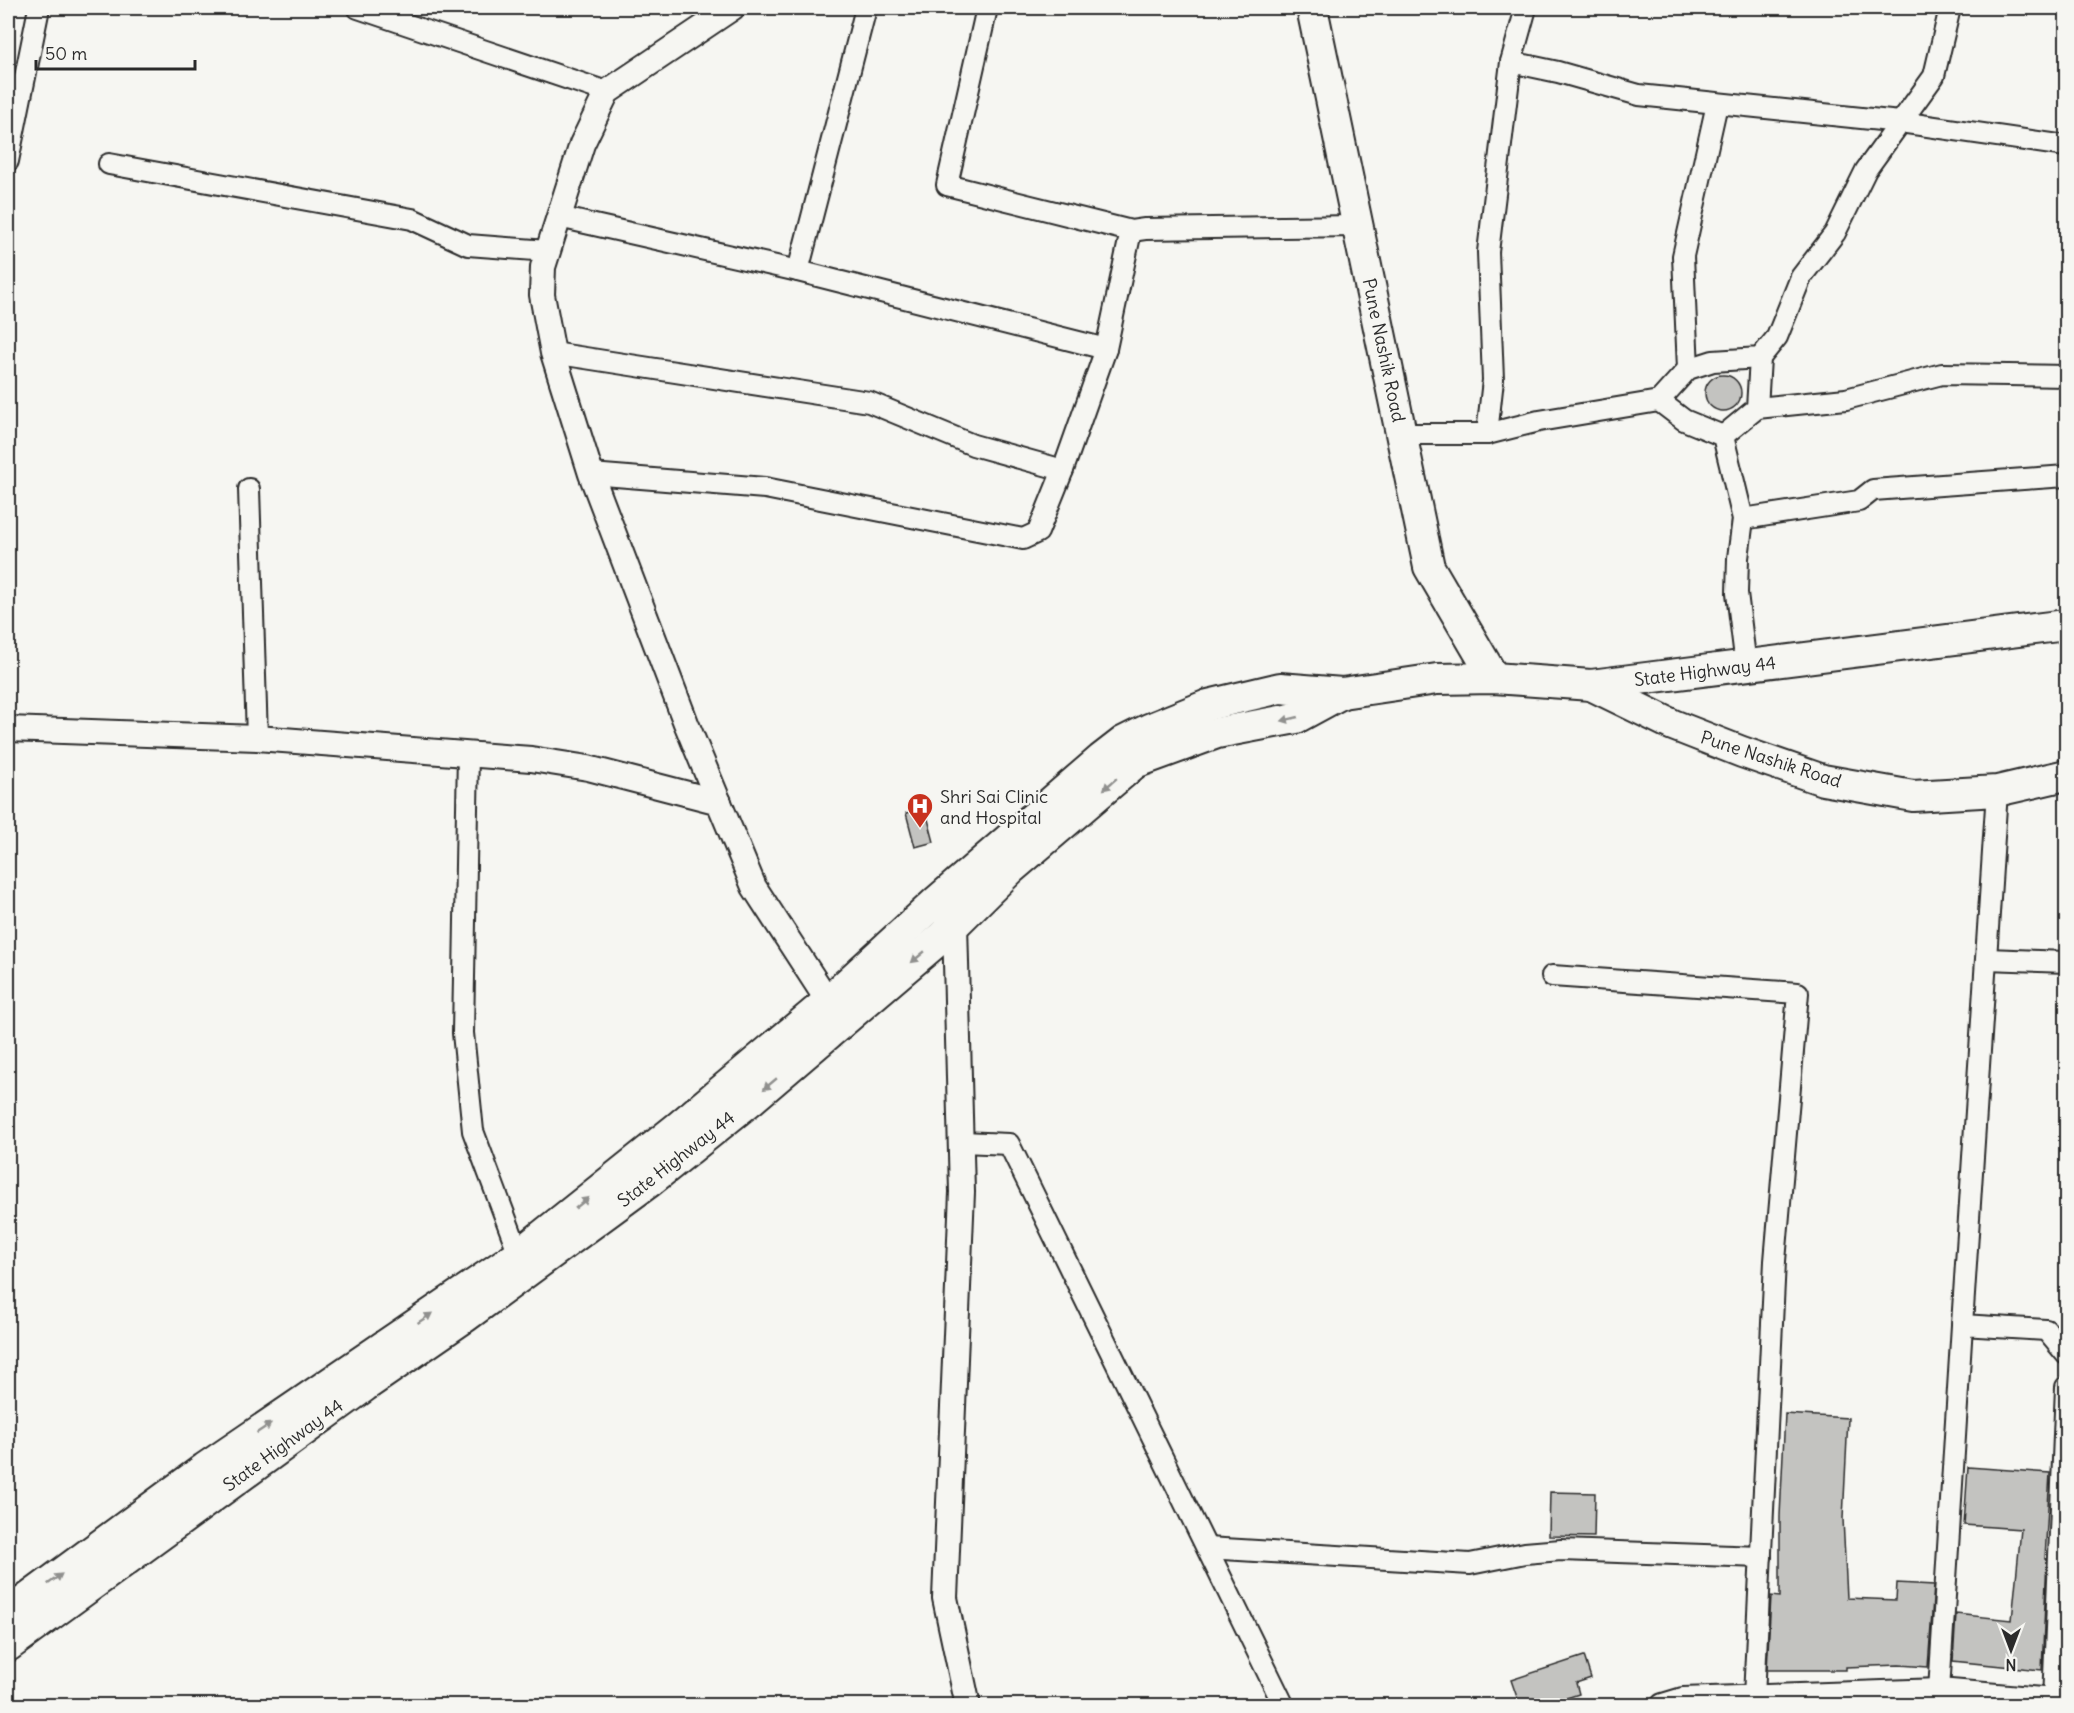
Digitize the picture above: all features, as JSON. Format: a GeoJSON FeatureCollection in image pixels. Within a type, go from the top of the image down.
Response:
{"type":"FeatureCollection","features":[{"type":"Feature","properties":{"kind":"main road","name":"Pune Nashik Road"},"geometry":{"type":"LineString","coordinates":[[1312,8],[1429,567],[1494,678]]}},
{"type":"Feature","properties":{"kind":"main road","name":"State Highway 44"},"geometry":{"type":"LineString","coordinates":[[11,1628],[232,1466],[404,1346],[678,1127],[955,924],[1129,753],[1149,729],[1208,705],[1280,688],[1342,693],[1437,679],[1494,678],[1591,685],[2067,625]]}},
{"type":"Feature","properties":{"kind":"main road","name":"Pune Nashik Road"},"geometry":{"type":"LineString","coordinates":[[1591,685],[1673,725],[1823,780],[1913,796],[1997,791],[2067,775]]}},
{"type":"Feature","properties":{"kind":"main road","name":"State Highway 44"},"geometry":{"type":"LineString","coordinates":[[404,1346],[474,1311],[649,1182],[751,1100],[938,900],[1101,759],[1129,753]]}},
{"type":"Feature","properties":{"kind":"street"},"geometry":{"type":"LineString","coordinates":[[8,161],[39,8]]}},
{"type":"Feature","properties":{"kind":"street"},"geometry":{"type":"LineString","coordinates":[[358,8],[607,92]]}},
{"type":"Feature","properties":{"kind":"street"},"geometry":{"type":"LineString","coordinates":[[732,8],[607,92],[582,144],[543,267],[542,295],[553,353],[591,474],[686,723],[754,887],[836,1011]]}},
{"type":"Feature","properties":{"kind":"street"},"geometry":{"type":"LineString","coordinates":[[798,271],[866,8]]}},
{"type":"Feature","properties":{"kind":"street"},"geometry":{"type":"LineString","coordinates":[[987,8],[947,185],[1131,231],[1358,226]]}},
{"type":"Feature","properties":{"kind":"street"},"geometry":{"type":"LineString","coordinates":[[1487,434],[1493,380],[1488,252],[1511,62],[1526,8]]}},
{"type":"Feature","properties":{"kind":"street"},"geometry":{"type":"LineString","coordinates":[[1757,408],[1760,358],[1777,337],[1802,277],[1835,233],[1866,170],[1934,76],[1950,8]]}},
{"type":"Feature","properties":{"kind":"street"},"geometry":{"type":"LineString","coordinates":[[1511,62],[1558,72],[1639,95],[1900,122],[2067,146]]}},
{"type":"Feature","properties":{"kind":"street"},"geometry":{"type":"LineString","coordinates":[[1688,369],[1683,256],[1717,104]]}},
{"type":"Feature","properties":{"kind":"street"},"geometry":{"type":"LineString","coordinates":[[109,164],[412,219],[468,245],[548,251]]}},
{"type":"Feature","properties":{"kind":"street"},"geometry":{"type":"LineString","coordinates":[[559,217],[798,271],[1106,349]]}},
{"type":"Feature","properties":{"kind":"street"},"geometry":{"type":"LineString","coordinates":[[591,474],[765,488],[1023,539],[1038,532],[1063,470],[1106,349],[1131,231]]}},
{"type":"Feature","properties":{"kind":"street"},"geometry":{"type":"LineString","coordinates":[[553,353],[869,402],[973,445],[1063,470]]}},
{"type":"Feature","properties":{"kind":"street"},"geometry":{"type":"LineString","coordinates":[[1401,434],[1487,434],[1539,421],[1659,401],[1688,369],[1713,361],[1760,358]]}},
{"type":"Feature","properties":{"kind":"street"},"geometry":{"type":"LineString","coordinates":[[1723,436],[1757,408],[1846,399],[1942,374],[2067,376]]}},
{"type":"Feature","properties":{"kind":"street"},"geometry":{"type":"LineString","coordinates":[[1659,401],[1684,420],[1723,436]]}},
{"type":"Feature","properties":{"kind":"street"},"geometry":{"type":"LineString","coordinates":[[1723,436],[1743,519],[1738,558],[1737,593],[1746,666]]}},
{"type":"Feature","properties":{"kind":"street"},"geometry":{"type":"LineString","coordinates":[[1743,519],[1859,501],[1873,490],[2067,476]]}},
{"type":"Feature","properties":{"kind":"street"},"geometry":{"type":"LineString","coordinates":[[249,489],[257,738]]}},
{"type":"Feature","properties":{"kind":"street"},"geometry":{"type":"LineString","coordinates":[[8,729],[257,738],[531,759],[588,768],[719,802]]}},
{"type":"Feature","properties":{"kind":"street"},"geometry":{"type":"LineString","coordinates":[[468,753],[462,1033],[473,1131],[519,1254]]}},
{"type":"Feature","properties":{"kind":"street"},"geometry":{"type":"LineString","coordinates":[[1949,1696],[1962,1325],[1997,791]]}},
{"type":"Feature","properties":{"kind":"street"},"geometry":{"type":"LineString","coordinates":[[938,900],[955,924],[962,1142],[962,1192],[945,1598],[968,1706]]}},
{"type":"Feature","properties":{"kind":"street"},"geometry":{"type":"LineString","coordinates":[[1987,959],[2067,963]]}},
{"type":"Feature","properties":{"kind":"street"},"geometry":{"type":"LineString","coordinates":[[1552,976],[1798,993],[1775,1261],[1754,1698]]}},
{"type":"Feature","properties":{"kind":"street"},"geometry":{"type":"LineString","coordinates":[[962,1142],[1009,1144],[1284,1706]]}},
{"type":"Feature","properties":{"kind":"street"},"geometry":{"type":"LineString","coordinates":[[1962,1325],[2046,1330],[2067,1354]]}},
{"type":"Feature","properties":{"kind":"street"},"geometry":{"type":"LineString","coordinates":[[1663,1706],[1683,1700],[1754,1698],[1949,1696],[2060,1701],[2067,1387]]}},
{"type":"Feature","properties":{"kind":"street"},"geometry":{"type":"LineString","coordinates":[[1207,1548],[1470,1564],[1526,1553],[1561,1550],[1761,1557]]}},
{"type":"Feature","properties":{"kind":"building"},"geometry":{"type":"Polygon","coordinates":[[[1723,375],[1736,380],[1741,393],[1736,406],[1723,411],[1710,406],[1705,393],[1710,380],[1723,375]]]}},
{"type":"Feature","properties":{"kind":"building"},"geometry":{"type":"Polygon","coordinates":[[[925,808],[934,842],[915,847],[906,813],[925,808]]]}},
{"type":"Feature","properties":{"kind":"building"},"geometry":{"type":"Polygon","coordinates":[[[1785,1414],[1848,1418],[1843,1519],[1847,1598],[1896,1600],[1897,1583],[1934,1585],[1928,1667],[1899,1665],[1846,1667],[1846,1670],[1767,1670],[1771,1596],[1780,1597],[1780,1516],[1785,1414]]]}},
{"type":"Feature","properties":{"kind":"building"},"geometry":{"type":"Polygon","coordinates":[[[1968,1467],[2050,1473],[2042,1670],[1953,1661],[1956,1614],[2012,1620],[2021,1529],[1964,1525],[1968,1467]]]}},
{"type":"Feature","properties":{"kind":"building"},"geometry":{"type":"Polygon","coordinates":[[[1550,1492],[1595,1493],[1594,1537],[1549,1536],[1550,1492]]]}},
{"type":"Feature","properties":{"kind":"building"},"geometry":{"type":"Polygon","coordinates":[[[1584,1656],[1591,1678],[1576,1683],[1579,1694],[1542,1706],[1520,1706],[1511,1680],[1584,1656]]]}},
{"type":"Feature","properties":{"kind":"place","name":"Shri Sai Clinic and Hospital"},"geometry":{"type":"Point","coordinates":[920,829]}}]}
